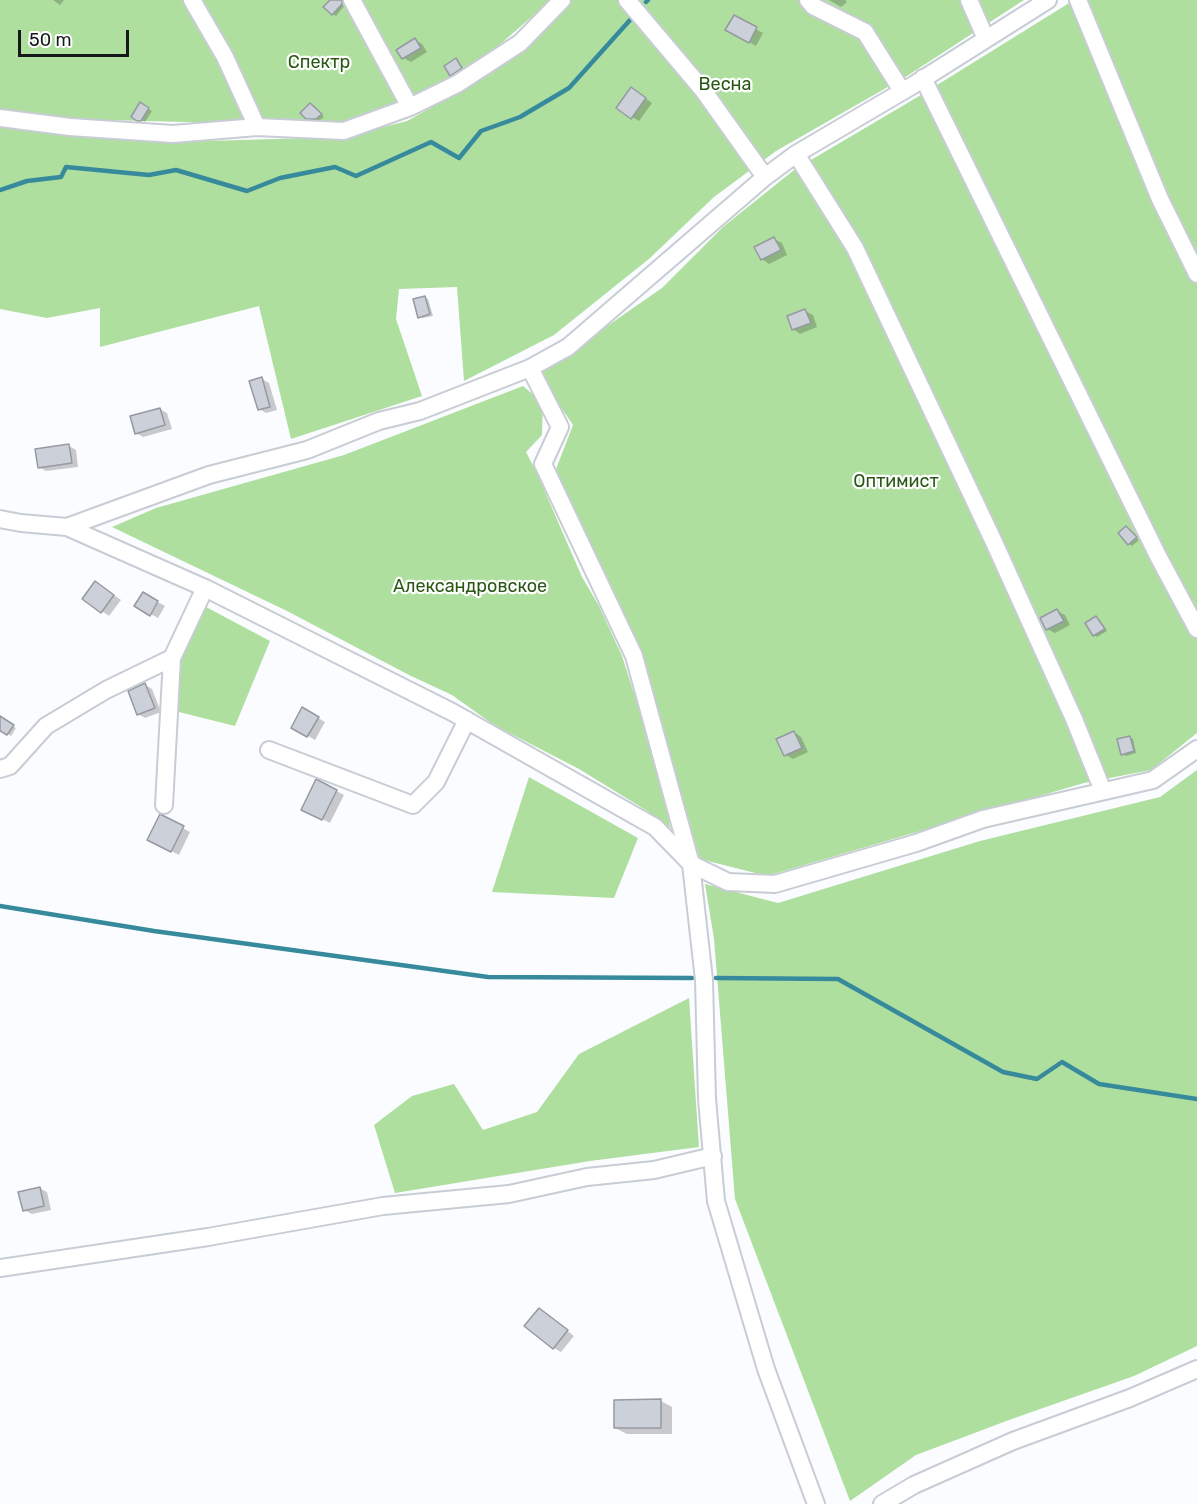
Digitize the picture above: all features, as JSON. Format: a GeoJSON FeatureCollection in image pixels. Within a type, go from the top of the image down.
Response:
{"type":"FeatureCollection","features":[{"type":"Feature","properties":{"kind":"street"},"geometry":{"type":"LineString","coordinates":[[192,0],[225,57],[257,127]]}},
{"type":"Feature","properties":{"kind":"street"},"geometry":{"type":"LineString","coordinates":[[352,0],[410,107]]}},
{"type":"Feature","properties":{"kind":"street"},"geometry":{"type":"LineString","coordinates":[[0,118],[70,127],[172,134],[257,127],[344,131],[410,107],[457,84],[520,43],[561,0]]}},
{"type":"Feature","properties":{"kind":"street"},"geometry":{"type":"LineString","coordinates":[[627,0],[704,90],[765,177]]}},
{"type":"Feature","properties":{"kind":"street"},"geometry":{"type":"LineString","coordinates":[[808,0],[813,6],[866,32],[902,91]]}},
{"type":"Feature","properties":{"kind":"street"},"geometry":{"type":"LineString","coordinates":[[969,0],[986,39]]}},
{"type":"Feature","properties":{"kind":"street"},"geometry":{"type":"LineString","coordinates":[[67,527],[209,475],[307,450],[379,421],[420,411],[530,368],[568,347],[765,177],[795,154],[924,78],[1048,0]]}},
{"type":"Feature","properties":{"kind":"street"},"geometry":{"type":"LineString","coordinates":[[1078,0],[1160,199],[1197,274]]}},
{"type":"Feature","properties":{"kind":"street"},"geometry":{"type":"LineString","coordinates":[[924,78],[1158,556],[1197,629]]}},
{"type":"Feature","properties":{"kind":"street"},"geometry":{"type":"LineString","coordinates":[[795,154],[855,248],[993,540],[1074,719],[1103,791]]}},
{"type":"Feature","properties":{"kind":"street"},"geometry":{"type":"LineString","coordinates":[[530,368],[560,427],[543,464],[634,656],[691,864],[704,980],[707,1099],[716,1201],[766,1369],[816,1504]]}},
{"type":"Feature","properties":{"kind":"street"},"geometry":{"type":"LineString","coordinates":[[0,519],[67,527],[205,588],[467,720],[655,827],[691,864],[728,882],[775,884],[916,843],[983,819],[1154,780],[1197,749]]}},
{"type":"Feature","properties":{"kind":"street"},"geometry":{"type":"LineString","coordinates":[[164,805],[172,658],[205,588]]}},
{"type":"Feature","properties":{"kind":"street"},"geometry":{"type":"LineString","coordinates":[[0,769],[10,766],[46,726],[106,690],[172,658]]}},
{"type":"Feature","properties":{"kind":"street"},"geometry":{"type":"LineString","coordinates":[[269,750],[413,805],[436,782],[467,720]]}},
{"type":"Feature","properties":{"kind":"street"},"geometry":{"type":"LineString","coordinates":[[0,1268],[208,1237],[383,1206],[509,1194],[587,1177],[654,1170],[713,1156]]}},
{"type":"Feature","properties":{"kind":"street"},"geometry":{"type":"LineString","coordinates":[[882,1504],[914,1485],[1013,1441],[1130,1398],[1197,1369]]}},
{"type":"Feature","properties":{"kind":"green space","name":"Спектр"},"geometry":{"type":"Polygon","coordinates":[[[0,0],[551,0],[466,74],[406,104],[339,126],[68,119],[0,112],[0,0]]]}},
{"type":"Feature","properties":{"kind":"green space","name":"Весна"},"geometry":{"type":"Polygon","coordinates":[[[568,0],[1024,0],[907,76],[776,151],[714,197],[650,258],[554,335],[464,381],[457,287],[399,289],[396,319],[422,396],[291,439],[259,306],[100,347],[100,308],[47,318],[0,309],[0,125],[171,142],[345,137],[407,121],[491,74],[568,0]]]}},
{"type":"Feature","properties":{"kind":"green space","name":"Оптимист"},"geometry":{"type":"Polygon","coordinates":[[[1074,0],[1197,0],[1197,733],[1151,770],[1084,783],[767,876],[700,859],[642,657],[556,469],[573,425],[538,374],[662,288],[723,227],[794,170],[921,95],[1074,0]]]}},
{"type":"Feature","properties":{"kind":"green space","name":"Александровское"},"geometry":{"type":"Polygon","coordinates":[[[523,386],[543,403],[542,435],[526,452],[582,577],[599,606],[622,656],[664,787],[671,835],[649,812],[579,769],[494,725],[452,695],[287,611],[112,527],[156,508],[344,455],[523,386]]]}},
{"type":"Feature","properties":{"kind":"green space"},"geometry":{"type":"Polygon","coordinates":[[[206,607],[270,641],[235,726],[175,711],[177,668],[206,607]]]}},
{"type":"Feature","properties":{"kind":"green space"},"geometry":{"type":"Polygon","coordinates":[[[1197,770],[1197,1346],[1134,1376],[916,1455],[850,1501],[735,1199],[714,939],[705,884],[778,903],[980,841],[1160,797],[1197,770]]]}},
{"type":"Feature","properties":{"kind":"green space"},"geometry":{"type":"Polygon","coordinates":[[[529,777],[638,838],[614,898],[492,892],[529,777]]]}},
{"type":"Feature","properties":{"kind":"green space"},"geometry":{"type":"Polygon","coordinates":[[[689,998],[699,1147],[590,1161],[395,1193],[374,1125],[412,1096],[454,1084],[483,1130],[537,1112],[579,1054],[689,998]]]}},
{"type":"Feature","properties":{"kind":"building"},"geometry":{"type":"Polygon","coordinates":[[[330,0],[342,0],[342,4],[332,15],[323,7],[330,0]]]}},
{"type":"Feature","properties":{"kind":"building"},"geometry":{"type":"Polygon","coordinates":[[[734,15],[757,27],[749,43],[725,30],[734,15]]]}},
{"type":"Feature","properties":{"kind":"building"},"geometry":{"type":"Polygon","coordinates":[[[415,38],[421,48],[402,59],[396,50],[415,38]]]}},
{"type":"Feature","properties":{"kind":"building"},"geometry":{"type":"Polygon","coordinates":[[[456,58],[462,68],[450,76],[444,66],[456,58]]]}},
{"type":"Feature","properties":{"kind":"building"},"geometry":{"type":"Polygon","coordinates":[[[631,87],[646,98],[631,119],[616,108],[631,87]]]}},
{"type":"Feature","properties":{"kind":"building"},"geometry":{"type":"Polygon","coordinates":[[[140,102],[149,108],[141,121],[137,121],[131,117],[140,102]]]}},
{"type":"Feature","properties":{"kind":"building"},"geometry":{"type":"Polygon","coordinates":[[[310,103],[322,114],[316,119],[306,119],[300,113],[310,103]]]}},
{"type":"Feature","properties":{"kind":"building"},"geometry":{"type":"Polygon","coordinates":[[[774,237],[781,250],[761,260],[754,247],[774,237]]]}},
{"type":"Feature","properties":{"kind":"building"},"geometry":{"type":"Polygon","coordinates":[[[425,296],[430,314],[418,318],[413,299],[425,296]]]}},
{"type":"Feature","properties":{"kind":"building"},"geometry":{"type":"Polygon","coordinates":[[[805,309],[811,323],[792,330],[787,316],[805,309]]]}},
{"type":"Feature","properties":{"kind":"building"},"geometry":{"type":"Polygon","coordinates":[[[262,377],[270,407],[258,410],[249,381],[262,377]]]}},
{"type":"Feature","properties":{"kind":"building"},"geometry":{"type":"Polygon","coordinates":[[[160,408],[165,425],[135,434],[130,416],[160,408]]]}},
{"type":"Feature","properties":{"kind":"building"},"geometry":{"type":"Polygon","coordinates":[[[69,444],[72,463],[38,468],[35,449],[69,444]]]}},
{"type":"Feature","properties":{"kind":"building"},"geometry":{"type":"Polygon","coordinates":[[[1126,526],[1137,537],[1128,545],[1118,533],[1126,526]]]}},
{"type":"Feature","properties":{"kind":"building"},"geometry":{"type":"Polygon","coordinates":[[[95,581],[114,595],[101,613],[82,599],[95,581]]]}},
{"type":"Feature","properties":{"kind":"building"},"geometry":{"type":"Polygon","coordinates":[[[143,592],[158,601],[150,616],[134,606],[143,592]]]}},
{"type":"Feature","properties":{"kind":"building"},"geometry":{"type":"Polygon","coordinates":[[[1057,609],[1064,621],[1046,630],[1040,618],[1057,609]]]}},
{"type":"Feature","properties":{"kind":"building"},"geometry":{"type":"Polygon","coordinates":[[[1096,616],[1105,629],[1093,636],[1085,623],[1096,616]]]}},
{"type":"Feature","properties":{"kind":"building"},"geometry":{"type":"Polygon","coordinates":[[[145,683],[155,708],[137,715],[128,691],[145,683]]]}},
{"type":"Feature","properties":{"kind":"building"},"geometry":{"type":"Polygon","coordinates":[[[302,707],[319,717],[307,737],[291,728],[302,707]]]}},
{"type":"Feature","properties":{"kind":"building"},"geometry":{"type":"Polygon","coordinates":[[[0,716],[14,725],[7,735],[0,731],[0,716]]]}},
{"type":"Feature","properties":{"kind":"building"},"geometry":{"type":"Polygon","coordinates":[[[794,731],[802,748],[784,756],[776,739],[794,731]]]}},
{"type":"Feature","properties":{"kind":"building"},"geometry":{"type":"Polygon","coordinates":[[[1130,736],[1134,751],[1121,755],[1117,739],[1130,736]]]}},
{"type":"Feature","properties":{"kind":"building"},"geometry":{"type":"Polygon","coordinates":[[[316,779],[337,790],[322,820],[301,810],[316,779]]]}},
{"type":"Feature","properties":{"kind":"building"},"geometry":{"type":"Polygon","coordinates":[[[160,814],[184,826],[171,852],[147,840],[160,814]]]}},
{"type":"Feature","properties":{"kind":"building"},"geometry":{"type":"Polygon","coordinates":[[[40,1187],[44,1206],[23,1211],[18,1192],[40,1187]]]}},
{"type":"Feature","properties":{"kind":"building"},"geometry":{"type":"Polygon","coordinates":[[[539,1308],[568,1330],[553,1349],[524,1326],[539,1308]]]}},
{"type":"Feature","properties":{"kind":"building"},"geometry":{"type":"Polygon","coordinates":[[[661,1399],[661,1428],[614,1428],[614,1400],[661,1399]]]}},
{"type":"Feature","properties":{"kind":"waterway"},"geometry":{"type":"LineString","coordinates":[[0,190],[27,181],[61,177],[66,167],[149,175],[176,170],[247,191],[280,178],[335,167],[356,176],[431,142],[459,158],[481,131],[520,117],[569,88],[630,20]]}},
{"type":"Feature","properties":{"kind":"waterway"},"geometry":{"type":"LineString","coordinates":[[0,906],[154,931],[488,977],[692,978]]}},
{"type":"Feature","properties":{"kind":"waterway"},"geometry":{"type":"LineString","coordinates":[[716,978],[838,979],[1003,1072],[1037,1079],[1062,1062],[1099,1084],[1197,1099]]}}]}
